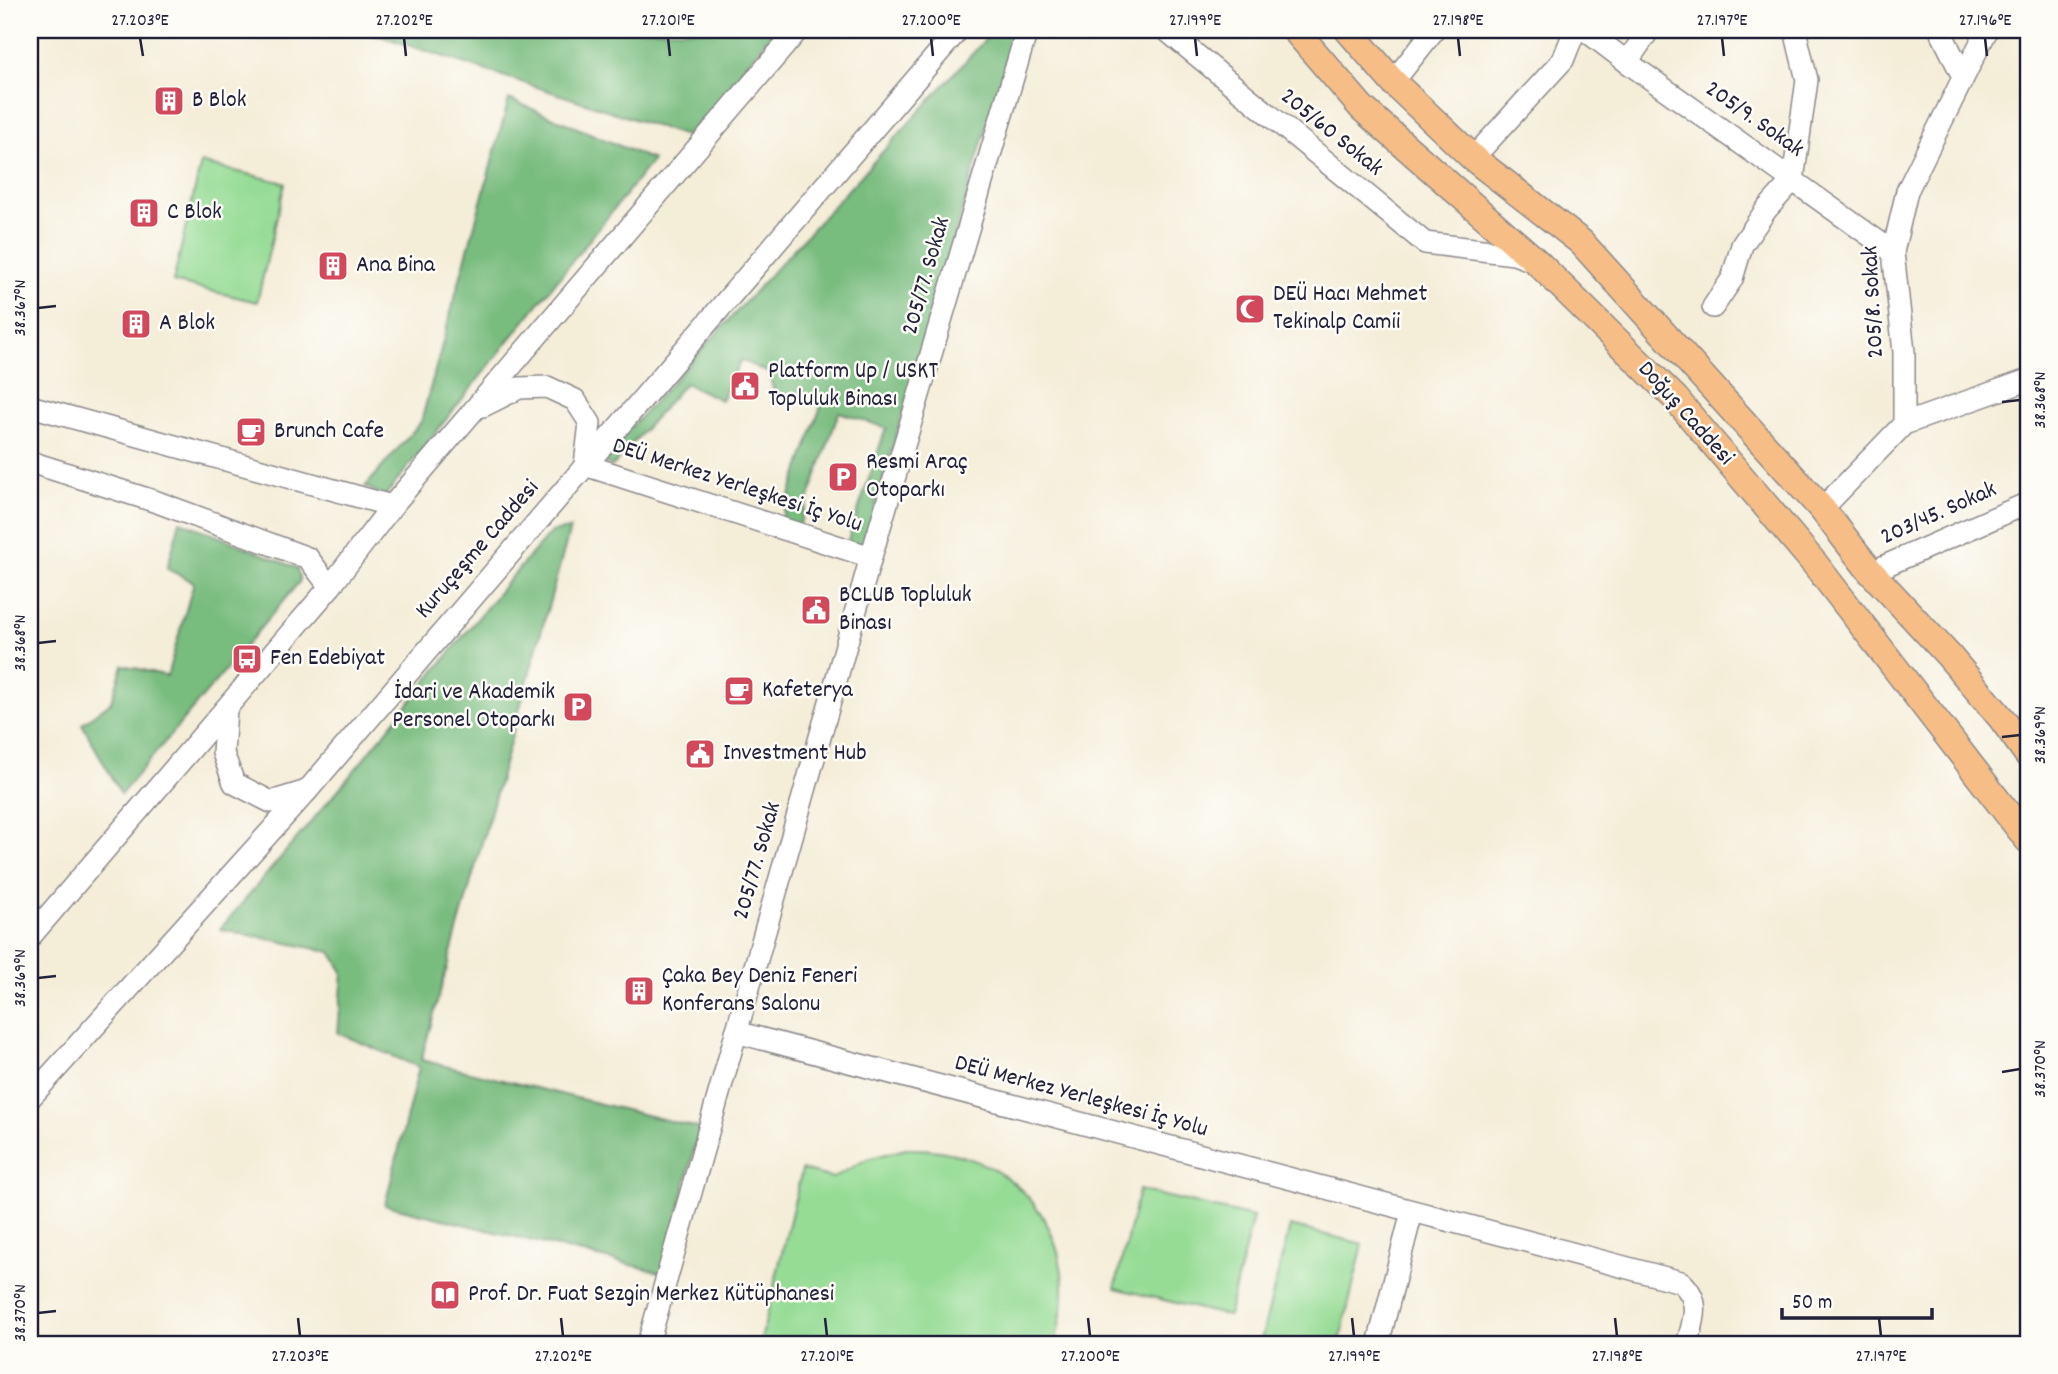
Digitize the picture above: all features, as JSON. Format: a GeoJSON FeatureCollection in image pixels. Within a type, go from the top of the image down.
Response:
{"type":"FeatureCollection","features":[{"type":"Feature","properties":{"kind":"main road","name":"Doğuş Caddesi"},"geometry":{"type":"LineString","coordinates":[[1295,30],[1362,108],[1538,263],[1675,398],[1815,564],[2028,840]]}},
{"type":"Feature","properties":{"kind":"main road","name":"Doğuş Caddesi"},"geometry":{"type":"LineString","coordinates":[[1348,30],[1393,82],[1473,158],[1581,242],[1822,509],[1871,572],[1950,656],[2028,755]]}},
{"type":"Feature","properties":{"kind":"street"},"geometry":{"type":"LineString","coordinates":[[30,937],[331,587],[392,506],[797,30]]}},
{"type":"Feature","properties":{"kind":"street","name":"Kuruçeşme Caddesi"},"geometry":{"type":"LineString","coordinates":[[30,1098],[307,791],[958,30]]}},
{"type":"Feature","properties":{"kind":"street","name":"205/77. Sokak"},"geometry":{"type":"LineString","coordinates":[[648,1344],[872,557],[1027,30]]}},
{"type":"Feature","properties":{"kind":"street","name":"205/60 Sokak"},"geometry":{"type":"LineString","coordinates":[[1166,30],[1424,243],[1514,254],[1538,263]]}},
{"type":"Feature","properties":{"kind":"street"},"geometry":{"type":"LineString","coordinates":[[1393,82],[1434,30]]}},
{"type":"Feature","properties":{"kind":"street"},"geometry":{"type":"LineString","coordinates":[[1473,158],[1563,60],[1575,30]]}},
{"type":"Feature","properties":{"kind":"street","name":"205/9. Sokak"},"geometry":{"type":"LineString","coordinates":[[1585,30],[1893,252]]}},
{"type":"Feature","properties":{"kind":"street"},"geometry":{"type":"LineString","coordinates":[[1627,62],[1648,30]]}},
{"type":"Feature","properties":{"kind":"street"},"geometry":{"type":"LineString","coordinates":[[1713,307],[1732,279],[1742,245],[1766,210],[1793,180],[1807,80],[1795,30]]}},
{"type":"Feature","properties":{"kind":"street"},"geometry":{"type":"LineString","coordinates":[[1940,30],[1963,77]]}},
{"type":"Feature","properties":{"kind":"street","name":"205/8. Sokak"},"geometry":{"type":"LineString","coordinates":[[1904,424],[1904,352],[1893,252],[1906,191],[1987,30]]}},
{"type":"Feature","properties":{"kind":"street"},"geometry":{"type":"LineString","coordinates":[[1474,204],[1483,218],[1484,231],[1475,248]]}},
{"type":"Feature","properties":{"kind":"street"},"geometry":{"type":"LineString","coordinates":[[1822,509],[1904,424],[2028,380]]}},
{"type":"Feature","properties":{"kind":"street"},"geometry":{"type":"LineString","coordinates":[[474,411],[519,388],[547,387],[575,400],[590,424],[586,465]]}},
{"type":"Feature","properties":{"kind":"street"},"geometry":{"type":"LineString","coordinates":[[30,406],[392,506]]}},
{"type":"Feature","properties":{"kind":"street"},"geometry":{"type":"LineString","coordinates":[[30,462],[157,502],[308,558],[331,587]]}},
{"type":"Feature","properties":{"kind":"street","name":"DEÜ Merkez Yerleşkesi İç Yolu"},"geometry":{"type":"LineString","coordinates":[[586,465],[872,557]]}},
{"type":"Feature","properties":{"kind":"street","name":"203/45. Sokak"},"geometry":{"type":"LineString","coordinates":[[1871,572],[2028,503]]}},
{"type":"Feature","properties":{"kind":"street"},"geometry":{"type":"LineString","coordinates":[[226,709],[223,753],[234,783],[271,802],[307,791]]}},
{"type":"Feature","properties":{"kind":"street"},"geometry":{"type":"LineString","coordinates":[[30,906],[51,913]]}},
{"type":"Feature","properties":{"kind":"street","name":"DEÜ Merkez Yerleşkesi İç Yolu"},"geometry":{"type":"LineString","coordinates":[[736,1032],[1681,1282],[1690,1290],[1694,1301],[1693,1321],[1687,1344]]}},
{"type":"Feature","properties":{"kind":"street"},"geometry":{"type":"LineString","coordinates":[[1378,1344],[1412,1212]]}},
{"type":"Feature","properties":{"kind":"green space"},"geometry":{"type":"Polygon","coordinates":[[[362,30],[774,30],[689,137],[362,30]]]}},
{"type":"Feature","properties":{"kind":"green space"},"geometry":{"type":"Polygon","coordinates":[[[994,30],[1015,30],[863,548],[847,543],[886,428],[839,412],[799,526],[781,521],[821,406],[773,390],[769,373],[741,360],[721,400],[685,383],[613,466],[600,461],[994,30]]]}},
{"type":"Feature","properties":{"kind":"green space"},"geometry":{"type":"Polygon","coordinates":[[[509,99],[653,160],[385,496],[365,487],[421,422],[509,99]]]}},
{"type":"Feature","properties":{"kind":"green space"},"geometry":{"type":"Polygon","coordinates":[[[201,163],[285,183],[257,302],[173,282],[201,163]]]}},
{"type":"Feature","properties":{"kind":"green space"},"geometry":{"type":"Polygon","coordinates":[[[180,521],[297,568],[300,581],[121,794],[82,724],[111,702],[123,665],[167,676],[194,582],[167,569],[180,521]]]}},
{"type":"Feature","properties":{"kind":"green space"},"geometry":{"type":"Polygon","coordinates":[[[570,529],[421,1060],[699,1128],[664,1273],[385,1205],[419,1067],[338,1033],[343,972],[331,952],[220,929],[551,532],[570,529]]]}},
{"type":"Feature","properties":{"kind":"green space"},"geometry":{"type":"Polygon","coordinates":[[[906,1149],[936,1150],[965,1157],[991,1168],[1014,1184],[1033,1203],[1048,1227],[1059,1254],[1063,1300],[1055,1344],[760,1344],[802,1170],[833,1178],[867,1159],[906,1149]]]}},
{"type":"Feature","properties":{"kind":"green space"},"geometry":{"type":"Polygon","coordinates":[[[1139,1190],[1253,1217],[1228,1316],[1115,1288],[1139,1190]]]}},
{"type":"Feature","properties":{"kind":"green space"},"geometry":{"type":"Polygon","coordinates":[[[1290,1226],[1363,1244],[1339,1344],[1260,1344],[1290,1226]]]}},
{"type":"Feature","properties":{"kind":"place","name":"B Blok"},"geometry":{"type":"Point","coordinates":[169,101]}},
{"type":"Feature","properties":{"kind":"place","name":"C Blok"},"geometry":{"type":"Point","coordinates":[144,213]}},
{"type":"Feature","properties":{"kind":"place","name":"Ana Bina"},"geometry":{"type":"Point","coordinates":[333,266]}},
{"type":"Feature","properties":{"kind":"place","name":"DEÜ Hacı Mehmet Tekinalp Camii"},"geometry":{"type":"Point","coordinates":[1250,309]}},
{"type":"Feature","properties":{"kind":"place","name":"A Blok"},"geometry":{"type":"Point","coordinates":[136,324]}},
{"type":"Feature","properties":{"kind":"place","name":"Platform Up / USKT Topluluk Binası"},"geometry":{"type":"Point","coordinates":[745,386]}},
{"type":"Feature","properties":{"kind":"place","name":"Brunch Cafe"},"geometry":{"type":"Point","coordinates":[251,432]}},
{"type":"Feature","properties":{"kind":"place","name":"Resmi Araç Otoparkı"},"geometry":{"type":"Point","coordinates":[843,477]}},
{"type":"Feature","properties":{"kind":"place","name":"BCLUB Topluluk Binası"},"geometry":{"type":"Point","coordinates":[816,610]}},
{"type":"Feature","properties":{"kind":"place","name":"Fen Edebiyat"},"geometry":{"type":"Point","coordinates":[247,659]}},
{"type":"Feature","properties":{"kind":"place","name":"Kafeterya"},"geometry":{"type":"Point","coordinates":[739,691]}},
{"type":"Feature","properties":{"kind":"place","name":"İdari ve Akademik Personel Otoparkı"},"geometry":{"type":"Point","coordinates":[578,707]}},
{"type":"Feature","properties":{"kind":"place","name":"Investment Hub"},"geometry":{"type":"Point","coordinates":[700,754]}},
{"type":"Feature","properties":{"kind":"place","name":"Çaka Bey Deniz Feneri Konferans Salonu"},"geometry":{"type":"Point","coordinates":[639,991]}},
{"type":"Feature","properties":{"kind":"place","name":"Prof. Dr. Fuat Sezgin Merkez Kütüphanesi"},"geometry":{"type":"Point","coordinates":[445,1295]}}]}
